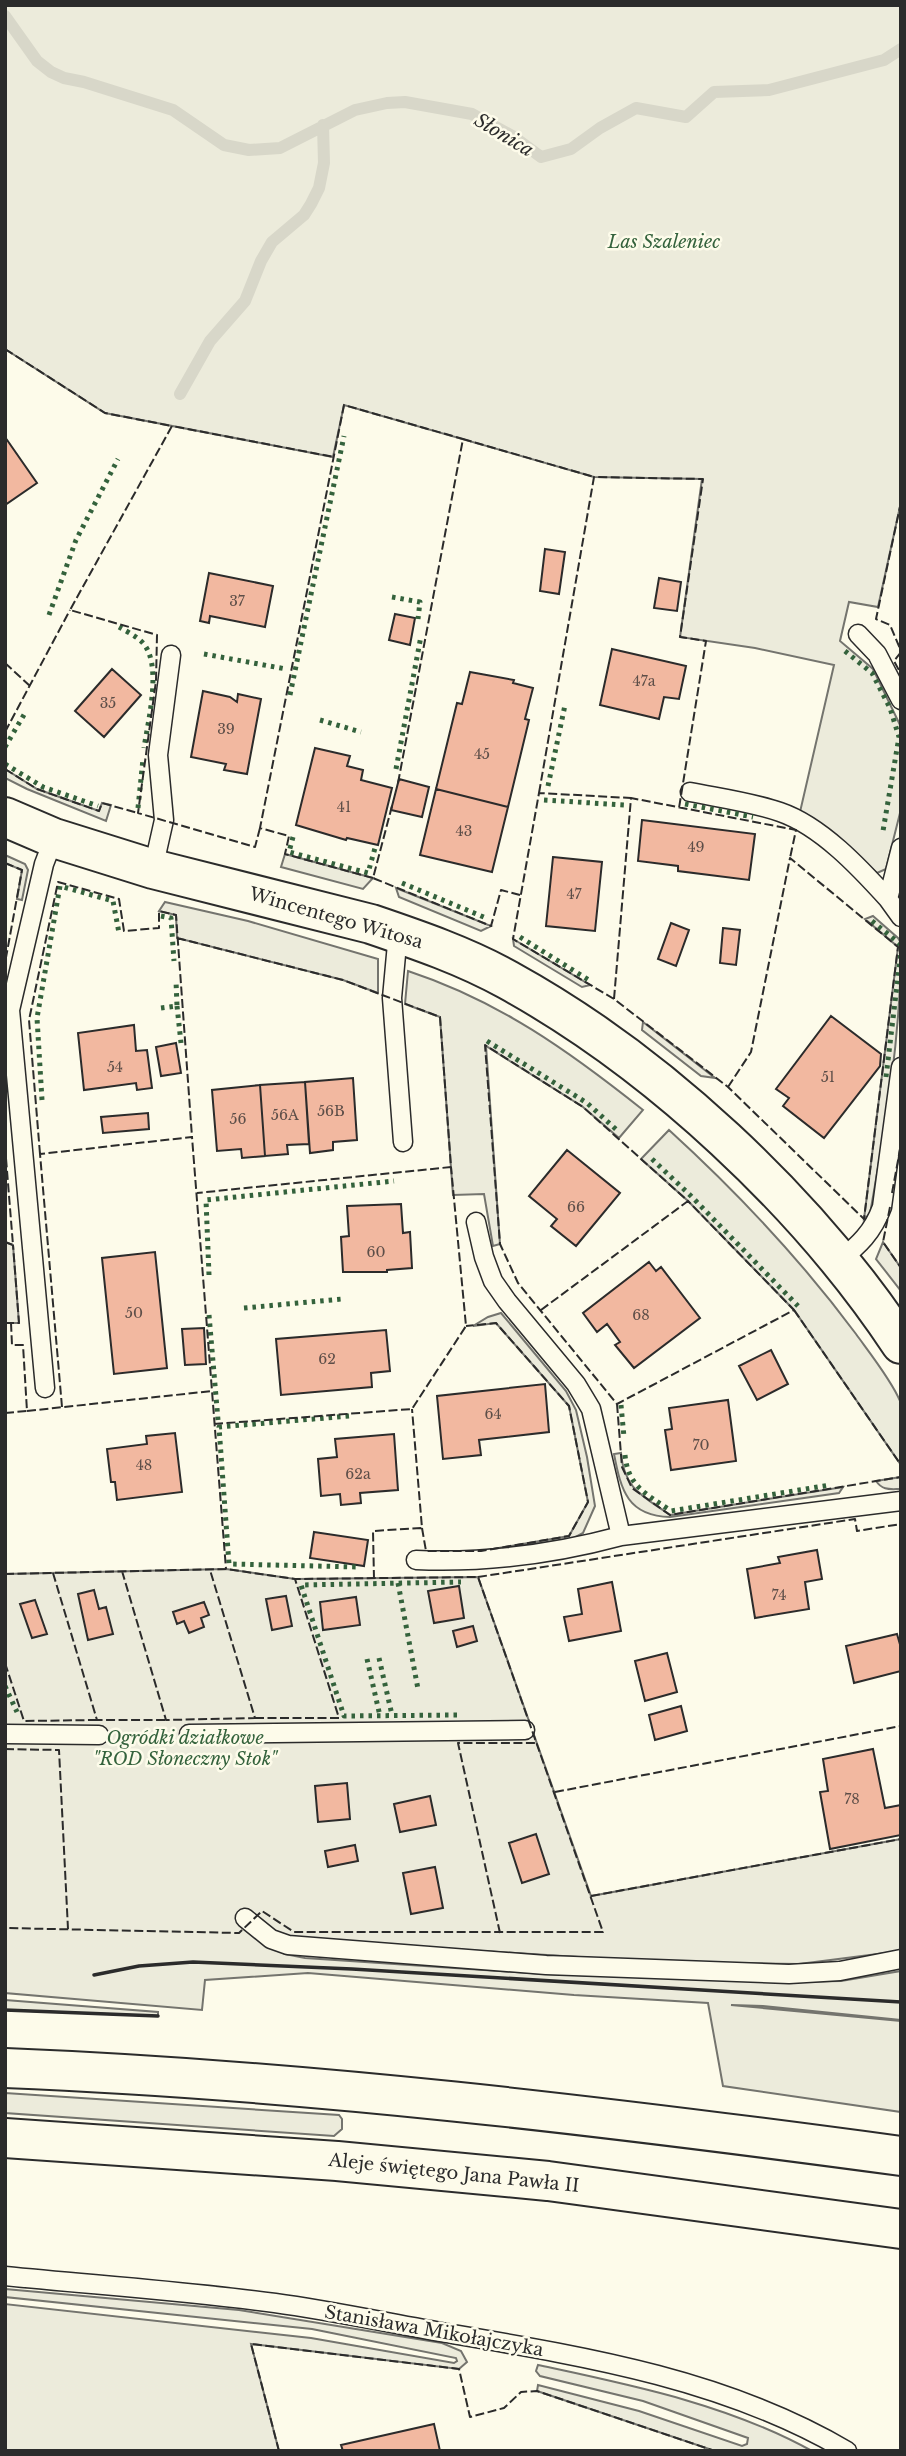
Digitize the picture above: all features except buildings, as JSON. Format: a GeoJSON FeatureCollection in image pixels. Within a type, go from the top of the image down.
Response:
{"type":"FeatureCollection","features":[{"type":"Feature","properties":{"kind":"main road","name":"Wincentego Witosa"},"geometry":{"type":"LineString","coordinates":[[5,817],[54,838],[153,869],[398,933],[460,956],[560,1010],[618,1050],[704,1121],[767,1182],[839,1261],[901,1344]]}},
{"type":"Feature","properties":{"kind":"main road"},"geometry":{"type":"LineString","coordinates":[[5,2068],[155,2075],[506,2107],[699,2129],[901,2157]]}},
{"type":"Feature","properties":{"kind":"main road","name":"Aleje świętego Jana Pawła II"},"geometry":{"type":"LineString","coordinates":[[5,2138],[324,2160],[548,2181],[901,2230]]}},
{"type":"Feature","properties":{"kind":"lane"},"geometry":{"type":"LineString","coordinates":[[858,634],[877,654],[901,700]]}},
{"type":"Feature","properties":{"kind":"lane"},"geometry":{"type":"LineString","coordinates":[[153,869],[164,820],[158,755],[171,655]]}},
{"type":"Feature","properties":{"kind":"lane"},"geometry":{"type":"LineString","coordinates":[[690,792],[770,809],[803,824],[845,855],[888,899],[901,917]]}},
{"type":"Feature","properties":{"kind":"lane"},"geometry":{"type":"LineString","coordinates":[[45,1388],[10,1010],[44,864],[54,838]]}},
{"type":"Feature","properties":{"kind":"lane"},"geometry":{"type":"LineString","coordinates":[[888,899],[901,848]]}},
{"type":"Feature","properties":{"kind":"lane"},"geometry":{"type":"LineString","coordinates":[[398,933],[392,998],[403,1142]]}},
{"type":"Feature","properties":{"kind":"lane"},"geometry":{"type":"LineString","coordinates":[[839,1261],[867,1236],[876,1223],[881,1207],[901,1067]]}},
{"type":"Feature","properties":{"kind":"lane"},"geometry":{"type":"LineString","coordinates":[[476,1222],[484,1258],[493,1281],[576,1384],[591,1409],[621,1536]]}},
{"type":"Feature","properties":{"kind":"lane"},"geometry":{"type":"LineString","coordinates":[[416,1560],[458,1562],[495,1559],[572,1549],[621,1536],[901,1501]]}},
{"type":"Feature","properties":{"kind":"lane"},"geometry":{"type":"LineString","coordinates":[[189,1734],[525,1730]]}},
{"type":"Feature","properties":{"kind":"lane"},"geometry":{"type":"LineString","coordinates":[[5,1734],[99,1735]]}},
{"type":"Feature","properties":{"kind":"lane"},"geometry":{"type":"LineString","coordinates":[[245,1917],[271,1939],[288,1945],[547,1965],[789,1974],[839,1970],[901,1959]]}},
{"type":"Feature","properties":{"kind":"lane","name":"Stanisława Mikołajczyka"},"geometry":{"type":"LineString","coordinates":[[5,2276],[203,2295],[330,2311],[642,2370],[709,2389],[764,2409],[847,2451]]}},
{"type":"Feature","properties":{"kind":"green space","name":"Las Szaleniec"},"geometry":{"type":"Polygon","coordinates":[[[5,5],[901,5],[901,502],[878,607],[849,602],[840,641],[873,669],[901,727],[901,809],[886,869],[877,873],[842,842],[800,812],[834,665],[755,648],[680,637],[702,479],[594,477],[344,405],[333,457],[105,413],[5,349],[5,5]]]}},
{"type":"Feature","properties":{"kind":"green space"},"geometry":{"type":"Polygon","coordinates":[[[5,769],[37,789],[99,811],[102,803],[111,805],[106,821],[5,778],[5,769]]]}},
{"type":"Feature","properties":{"kind":"green space"},"geometry":{"type":"Polygon","coordinates":[[[285,854],[373,878],[363,889],[281,867],[285,854]]]}},
{"type":"Feature","properties":{"kind":"green space"},"geometry":{"type":"Polygon","coordinates":[[[5,855],[25,864],[28,870],[22,900],[17,899],[22,870],[5,863],[5,855]]]}},
{"type":"Feature","properties":{"kind":"green space"},"geometry":{"type":"Polygon","coordinates":[[[396,888],[491,926],[481,931],[399,897],[396,888]]]}},
{"type":"Feature","properties":{"kind":"green space"},"geometry":{"type":"Polygon","coordinates":[[[165,902],[248,921],[378,959],[378,993],[343,980],[177,938],[176,915],[159,911],[165,902]]]}},
{"type":"Feature","properties":{"kind":"green space"},"geometry":{"type":"Polygon","coordinates":[[[873,916],[901,943],[900,978],[887,1113],[870,1214],[864,1219],[898,947],[865,919],[873,916]]]}},
{"type":"Feature","properties":{"kind":"green space"},"geometry":{"type":"Polygon","coordinates":[[[513,939],[590,985],[582,987],[514,946],[513,939]]]}},
{"type":"Feature","properties":{"kind":"green space"},"geometry":{"type":"Polygon","coordinates":[[[408,971],[473,997],[532,1030],[643,1110],[619,1138],[583,1107],[486,1046],[500,1244],[493,1246],[484,1194],[453,1195],[440,1017],[405,1004],[408,971]]]}},
{"type":"Feature","properties":{"kind":"green space"},"geometry":{"type":"Polygon","coordinates":[[[643,1022],[715,1078],[701,1076],[642,1030],[643,1022]]]}},
{"type":"Feature","properties":{"kind":"green space"},"geometry":{"type":"Polygon","coordinates":[[[669,1130],[744,1202],[791,1253],[880,1367],[900,1401],[901,1465],[794,1310],[688,1201],[641,1159],[669,1130]]]}},
{"type":"Feature","properties":{"kind":"green space"},"geometry":{"type":"Polygon","coordinates":[[[5,1242],[13,1245],[19,1323],[5,1323],[5,1242]]]}},
{"type":"Feature","properties":{"kind":"green space"},"geometry":{"type":"Polygon","coordinates":[[[883,1242],[901,1268],[901,1291],[876,1259],[883,1242]]]}},
{"type":"Feature","properties":{"kind":"green space"},"geometry":{"type":"Polygon","coordinates":[[[501,1313],[566,1391],[576,1410],[595,1506],[583,1533],[572,1539],[481,1551],[569,1536],[588,1502],[569,1406],[496,1323],[473,1326],[501,1313]]]}},
{"type":"Feature","properties":{"kind":"green space"},"geometry":{"type":"Polygon","coordinates":[[[621,1453],[626,1475],[636,1490],[670,1515],[843,1487],[839,1493],[670,1517],[656,1516],[636,1506],[624,1490],[614,1454],[621,1453]]]}},
{"type":"Feature","properties":{"kind":"green space"},"geometry":{"type":"Polygon","coordinates":[[[901,1477],[901,1489],[884,1488],[876,1481],[901,1477]]]}},
{"type":"Feature","properties":{"kind":"green space","name":"Ogródki działkowe \"ROD Słoneczny Stok\""},"geometry":{"type":"Polygon","coordinates":[[[226,1569],[295,1579],[478,1577],[591,1896],[901,1839],[901,1951],[799,1964],[720,1963],[307,1940],[284,1936],[268,1927],[257,1938],[285,1954],[305,1958],[545,1974],[789,1982],[841,1981],[901,1971],[901,2020],[731,2005],[901,2021],[901,2112],[723,2086],[708,2003],[308,1973],[205,1980],[202,2010],[5,1993],[5,1574],[226,1569]]]}},
{"type":"Feature","properties":{"kind":"green space"},"geometry":{"type":"Polygon","coordinates":[[[5,2000],[158,2012],[158,2016],[5,2010],[5,2000]]]}},
{"type":"Feature","properties":{"kind":"green space"},"geometry":{"type":"Polygon","coordinates":[[[5,2093],[339,2115],[342,2129],[334,2136],[5,2113],[5,2093]]]}},
{"type":"Feature","properties":{"kind":"green space"},"geometry":{"type":"Polygon","coordinates":[[[5,2289],[239,2310],[442,2343],[461,2351],[467,2362],[459,2369],[251,2344],[279,2451],[5,2451],[5,2304],[311,2338],[454,2363],[457,2361],[456,2358],[312,2329],[5,2297],[5,2289]]]}},
{"type":"Feature","properties":{"kind":"green space"},"geometry":{"type":"Polygon","coordinates":[[[538,2365],[712,2408],[812,2451],[715,2451],[537,2391],[538,2385],[639,2411],[742,2446],[747,2444],[748,2438],[643,2401],[540,2376],[536,2371],[538,2365]]]}},
{"type":"Feature","properties":{"kind":"waterway","name":"Słonica"},"geometry":{"type":"LineString","coordinates":[[5,16],[37,61],[51,72],[173,110],[224,145],[249,150],[280,148],[355,110],[405,102],[472,114],[514,137],[541,157],[571,149],[600,128],[636,108],[686,117],[714,92],[769,90],[884,60],[901,49]]}},
{"type":"Feature","properties":{"kind":"waterway"},"geometry":{"type":"LineString","coordinates":[[180,394],[210,341],[245,301],[272,242],[304,215],[311,204],[319,188],[324,163],[323,125]]}},
{"type":"Feature","properties":{"kind":"hedge"},"geometry":{"type":"LineString","coordinates":[[290,695],[344,436]]}},
{"type":"Feature","properties":{"kind":"hedge"},"geometry":{"type":"LineString","coordinates":[[49,615],[76,540],[118,459]]}},
{"type":"Feature","properties":{"kind":"hedge"},"geometry":{"type":"LineString","coordinates":[[392,597],[420,602],[418,619]]}},
{"type":"Feature","properties":{"kind":"hedge"},"geometry":{"type":"LineString","coordinates":[[119,627],[142,642],[152,664],[151,708],[144,748]]}},
{"type":"Feature","properties":{"kind":"hedge"},"geometry":{"type":"LineString","coordinates":[[396,769],[421,636]]}},
{"type":"Feature","properties":{"kind":"hedge"},"geometry":{"type":"LineString","coordinates":[[845,651],[872,673],[890,708],[899,737],[883,831]]}},
{"type":"Feature","properties":{"kind":"hedge"},"geometry":{"type":"LineString","coordinates":[[204,654],[286,669]]}},
{"type":"Feature","properties":{"kind":"hedge"},"geometry":{"type":"LineString","coordinates":[[548,786],[565,705]]}},
{"type":"Feature","properties":{"kind":"hedge"},"geometry":{"type":"LineString","coordinates":[[5,747],[25,713]]}},
{"type":"Feature","properties":{"kind":"hedge"},"geometry":{"type":"LineString","coordinates":[[320,720],[361,732]]}},
{"type":"Feature","properties":{"kind":"hedge"},"geometry":{"type":"LineString","coordinates":[[138,808],[143,759]]}},
{"type":"Feature","properties":{"kind":"hedge"},"geometry":{"type":"LineString","coordinates":[[5,764],[43,787],[98,806]]}},
{"type":"Feature","properties":{"kind":"hedge"},"geometry":{"type":"LineString","coordinates":[[544,800],[624,805]]}},
{"type":"Feature","properties":{"kind":"hedge"},"geometry":{"type":"LineString","coordinates":[[685,804],[753,817]]}},
{"type":"Feature","properties":{"kind":"hedge"},"geometry":{"type":"LineString","coordinates":[[293,837],[289,852],[368,873],[375,848]]}},
{"type":"Feature","properties":{"kind":"hedge"},"geometry":{"type":"LineString","coordinates":[[402,883],[486,918]]}},
{"type":"Feature","properties":{"kind":"hedge"},"geometry":{"type":"LineString","coordinates":[[42,1100],[37,1018],[60,886],[113,901],[119,933]]}},
{"type":"Feature","properties":{"kind":"hedge"},"geometry":{"type":"LineString","coordinates":[[161,916],[171,918],[174,961]]}},
{"type":"Feature","properties":{"kind":"hedge"},"geometry":{"type":"LineString","coordinates":[[872,921],[899,943],[901,950]]}},
{"type":"Feature","properties":{"kind":"hedge"},"geometry":{"type":"LineString","coordinates":[[520,937],[592,982]]}},
{"type":"Feature","properties":{"kind":"hedge"},"geometry":{"type":"LineString","coordinates":[[886,1077],[901,952]]}},
{"type":"Feature","properties":{"kind":"hedge"},"geometry":{"type":"LineString","coordinates":[[161,1008],[177,1006],[176,981]]}},
{"type":"Feature","properties":{"kind":"hedge"},"geometry":{"type":"LineString","coordinates":[[177,1006],[181,1043]]}},
{"type":"Feature","properties":{"kind":"hedge"},"geometry":{"type":"LineString","coordinates":[[487,1041],[587,1103],[619,1132]]}},
{"type":"Feature","properties":{"kind":"hedge"},"geometry":{"type":"LineString","coordinates":[[652,1159],[798,1306]]}},
{"type":"Feature","properties":{"kind":"hedge"},"geometry":{"type":"LineString","coordinates":[[209,1275],[206,1200],[394,1181]]}},
{"type":"Feature","properties":{"kind":"hedge"},"geometry":{"type":"LineString","coordinates":[[244,1308],[342,1299]]}},
{"type":"Feature","properties":{"kind":"hedge"},"geometry":{"type":"LineString","coordinates":[[209,1315],[218,1420]]}},
{"type":"Feature","properties":{"kind":"hedge"},"geometry":{"type":"LineString","coordinates":[[621,1405],[624,1437]]}},
{"type":"Feature","properties":{"kind":"hedge"},"geometry":{"type":"LineString","coordinates":[[349,1416],[219,1427],[229,1564],[359,1567]]}},
{"type":"Feature","properties":{"kind":"hedge"},"geometry":{"type":"LineString","coordinates":[[625,1455],[630,1475],[640,1489],[671,1511],[830,1485]]}},
{"type":"Feature","properties":{"kind":"hedge"},"geometry":{"type":"LineString","coordinates":[[457,1715],[344,1716],[301,1585],[461,1582]]}},
{"type":"Feature","properties":{"kind":"hedge"},"geometry":{"type":"LineString","coordinates":[[398,1583],[418,1689]]}},
{"type":"Feature","properties":{"kind":"hedge"},"geometry":{"type":"LineString","coordinates":[[379,1658],[392,1715]]}},
{"type":"Feature","properties":{"kind":"hedge"},"geometry":{"type":"LineString","coordinates":[[367,1659],[380,1716]]}},
{"type":"Feature","properties":{"kind":"hedge"},"geometry":{"type":"LineString","coordinates":[[5,1686],[17,1712]]}},
{"type":"Feature","properties":{"kind":"fence"},"geometry":{"type":"LineString","coordinates":[[5,349],[105,413],[172,426]]}},
{"type":"Feature","properties":{"kind":"fence"},"geometry":{"type":"LineString","coordinates":[[373,878],[285,854],[289,836],[260,828],[344,405],[463,439]]}},
{"type":"Feature","properties":{"kind":"fence"},"geometry":{"type":"LineString","coordinates":[[260,828],[255,847],[138,813],[156,681],[157,635],[70,610],[172,426],[334,457]]}},
{"type":"Feature","properties":{"kind":"fence"},"geometry":{"type":"LineString","coordinates":[[398,783],[463,439],[594,477]]}},
{"type":"Feature","properties":{"kind":"fence"},"geometry":{"type":"LineString","coordinates":[[539,793],[594,477],[703,479],[680,637],[706,641],[679,808]]}},
{"type":"Feature","properties":{"kind":"fence"},"geometry":{"type":"LineString","coordinates":[[901,502],[876,619],[890,625],[901,651]]}},
{"type":"Feature","properties":{"kind":"fence"},"geometry":{"type":"LineString","coordinates":[[5,732],[70,610]]}},
{"type":"Feature","properties":{"kind":"fence"},"geometry":{"type":"LineString","coordinates":[[901,652],[894,661],[901,674]]}},
{"type":"Feature","properties":{"kind":"fence"},"geometry":{"type":"LineString","coordinates":[[5,663],[30,686]]}},
{"type":"Feature","properties":{"kind":"fence"},"geometry":{"type":"LineString","coordinates":[[5,769],[37,789],[99,811],[102,803],[138,813]]}},
{"type":"Feature","properties":{"kind":"fence"},"geometry":{"type":"LineString","coordinates":[[614,999],[513,939],[539,793],[631,798]]}},
{"type":"Feature","properties":{"kind":"fence"},"geometry":{"type":"LineString","coordinates":[[728,1087],[751,1052],[790,858],[898,947],[864,1219],[728,1087],[614,999],[631,798],[796,830],[790,858]]}},
{"type":"Feature","properties":{"kind":"fence"},"geometry":{"type":"LineString","coordinates":[[392,806],[373,878],[491,926],[501,890],[520,895]]}},
{"type":"Feature","properties":{"kind":"fence"},"geometry":{"type":"LineString","coordinates":[[5,863],[22,870],[5,963]]}},
{"type":"Feature","properties":{"kind":"fence"},"geometry":{"type":"LineString","coordinates":[[40,1154],[29,1020],[58,882],[119,899],[124,931],[159,928],[159,911],[176,915],[192,1137]]}},
{"type":"Feature","properties":{"kind":"fence"},"geometry":{"type":"LineString","coordinates":[[177,938],[343,980],[440,1017],[451,1167],[197,1193]]}},
{"type":"Feature","properties":{"kind":"fence"},"geometry":{"type":"LineString","coordinates":[[541,1310],[688,1201],[583,1107],[485,1045],[500,1244],[518,1283],[617,1404],[794,1310],[688,1201]]}},
{"type":"Feature","properties":{"kind":"fence"},"geometry":{"type":"LineString","coordinates":[[62,1407],[40,1154],[192,1137],[212,1391]]}},
{"type":"Feature","properties":{"kind":"fence"},"geometry":{"type":"LineString","coordinates":[[892,1193],[901,1144]]}},
{"type":"Feature","properties":{"kind":"fence"},"geometry":{"type":"LineString","coordinates":[[5,1146],[13,1245],[5,1242]]}},
{"type":"Feature","properties":{"kind":"fence"},"geometry":{"type":"LineString","coordinates":[[214,1424],[412,1409],[466,1326],[451,1167]]}},
{"type":"Feature","properties":{"kind":"fence"},"geometry":{"type":"LineString","coordinates":[[890,1207],[883,1242],[901,1268]]}},
{"type":"Feature","properties":{"kind":"fence"},"geometry":{"type":"LineString","coordinates":[[5,1323],[19,1323],[13,1245]]}},
{"type":"Feature","properties":{"kind":"fence"},"geometry":{"type":"LineString","coordinates":[[794,1310],[901,1465]]}},
{"type":"Feature","properties":{"kind":"fence"},"geometry":{"type":"LineString","coordinates":[[5,1413],[27,1411],[23,1345],[12,1345],[11,1323]]}},
{"type":"Feature","properties":{"kind":"fence"},"geometry":{"type":"LineString","coordinates":[[422,1528],[426,1551],[481,1551],[569,1536],[588,1502],[569,1406],[496,1323],[466,1326]]}},
{"type":"Feature","properties":{"kind":"fence"},"geometry":{"type":"LineString","coordinates":[[27,1411],[212,1391],[226,1569]]}},
{"type":"Feature","properties":{"kind":"fence"},"geometry":{"type":"LineString","coordinates":[[617,1404],[622,1467],[632,1488],[670,1515],[901,1477]]}},
{"type":"Feature","properties":{"kind":"fence"},"geometry":{"type":"LineString","coordinates":[[374,1579],[373,1531],[422,1528],[412,1409]]}},
{"type":"Feature","properties":{"kind":"fence"},"geometry":{"type":"LineString","coordinates":[[478,1577],[855,1519],[857,1531],[901,1524]]}},
{"type":"Feature","properties":{"kind":"fence"},"geometry":{"type":"LineString","coordinates":[[5,1574],[226,1569],[295,1579],[478,1577],[603,1932],[294,1932],[262,1911],[239,1933],[5,1928]]}},
{"type":"Feature","properties":{"kind":"fence"},"geometry":{"type":"LineString","coordinates":[[122,1571],[166,1720],[255,1718],[210,1570]]}},
{"type":"Feature","properties":{"kind":"fence"},"geometry":{"type":"LineString","coordinates":[[53,1573],[97,1720],[166,1720]]}},
{"type":"Feature","properties":{"kind":"fence"},"geometry":{"type":"LineString","coordinates":[[255,1718],[339,1718],[295,1579]]}},
{"type":"Feature","properties":{"kind":"fence"},"geometry":{"type":"LineString","coordinates":[[5,1663],[24,1721],[97,1720]]}},
{"type":"Feature","properties":{"kind":"fence"},"geometry":{"type":"LineString","coordinates":[[555,1792],[901,1726]]}},
{"type":"Feature","properties":{"kind":"fence"},"geometry":{"type":"LineString","coordinates":[[500,1933],[458,1743],[537,1743]]}},
{"type":"Feature","properties":{"kind":"fence"},"geometry":{"type":"LineString","coordinates":[[5,1749],[59,1750],[68,1929]]}},
{"type":"Feature","properties":{"kind":"fence"},"geometry":{"type":"LineString","coordinates":[[591,1896],[901,1839]]}},
{"type":"Feature","properties":{"kind":"fence"},"geometry":{"type":"LineString","coordinates":[[279,2451],[251,2344],[459,2369],[470,2417],[504,2408],[521,2392],[537,2391],[715,2451]]}},
{"type":"Feature","properties":{"kind":"wall"},"geometry":{"type":"LineString","coordinates":[[94,1975],[139,1966],[193,1962],[901,2002]]}},
{"type":"Feature","properties":{"kind":"wall"},"geometry":{"type":"LineString","coordinates":[[5,2010],[158,2016]]}}]}
